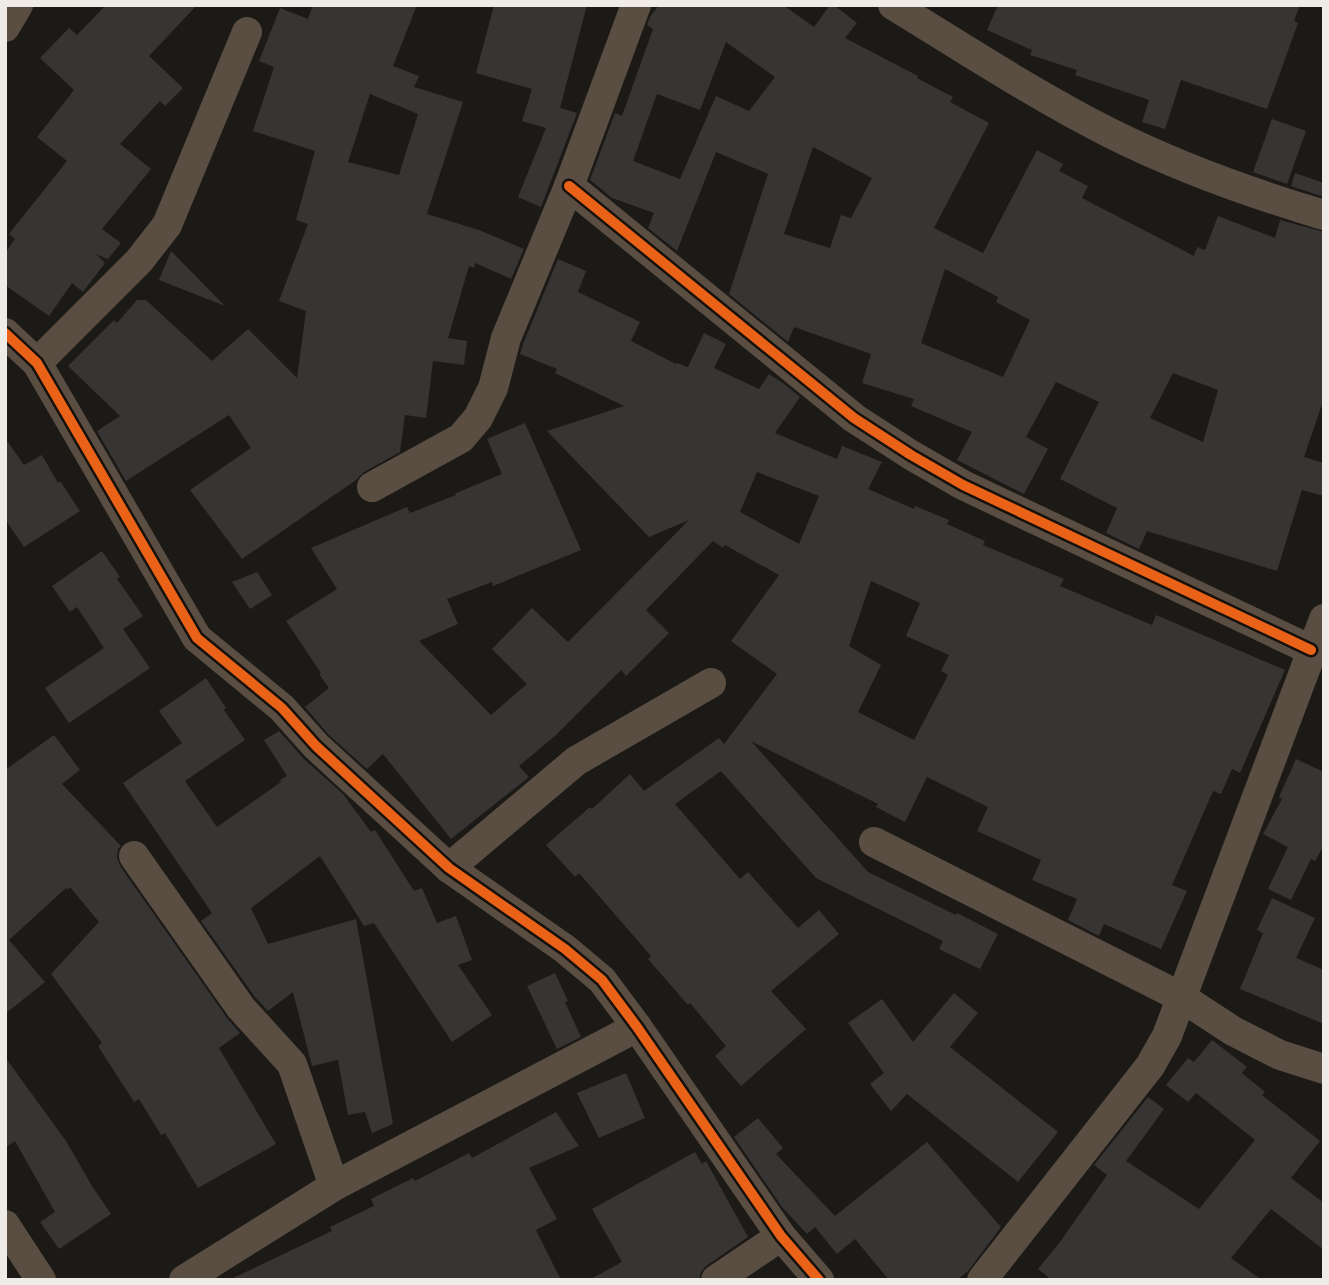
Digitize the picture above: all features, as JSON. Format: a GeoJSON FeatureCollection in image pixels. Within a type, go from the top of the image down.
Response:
{"type":"FeatureCollection","features":[{"type":"Feature","properties":{"kind":"street"},"geometry":{"type":"LineString","coordinates":[[5,27],[19,5]]}},
{"type":"Feature","properties":{"kind":"street"},"geometry":{"type":"LineString","coordinates":[[372,487],[461,438],[478,418],[493,388],[506,338],[569,186],[636,5]]}},
{"type":"Feature","properties":{"kind":"street"},"geometry":{"type":"LineString","coordinates":[[894,5],[1019,82],[1110,133],[1188,168],[1264,197],[1324,215]]}},
{"type":"Feature","properties":{"kind":"street"},"geometry":{"type":"LineString","coordinates":[[37,363],[139,261],[167,225],[247,32]]}},
{"type":"Feature","properties":{"kind":"street"},"geometry":{"type":"LineString","coordinates":[[569,186],[854,418],[911,455],[963,485],[1311,650]]}},
{"type":"Feature","properties":{"kind":"street"},"geometry":{"type":"LineString","coordinates":[[5,333],[37,363],[197,638],[282,708],[316,746],[449,868],[565,949],[602,980],[781,1236],[818,1280]]}},
{"type":"Feature","properties":{"kind":"street"},"geometry":{"type":"LineString","coordinates":[[982,1280],[1150,1066],[1167,1036],[1324,619]]}},
{"type":"Feature","properties":{"kind":"street"},"geometry":{"type":"LineString","coordinates":[[449,868],[576,761],[710,683]]}},
{"type":"Feature","properties":{"kind":"street"},"geometry":{"type":"LineString","coordinates":[[874,842],[1181,997],[1233,1031],[1280,1055],[1324,1069]]}},
{"type":"Feature","properties":{"kind":"street"},"geometry":{"type":"LineString","coordinates":[[134,856],[241,1008],[292,1064],[334,1186]]}},
{"type":"Feature","properties":{"kind":"street"},"geometry":{"type":"LineString","coordinates":[[184,1280],[334,1186],[637,1027]]}},
{"type":"Feature","properties":{"kind":"street"},"geometry":{"type":"LineString","coordinates":[[5,1225],[41,1280]]}},
{"type":"Feature","properties":{"kind":"street"},"geometry":{"type":"LineString","coordinates":[[716,1280],[781,1236]]}},
{"type":"Feature","properties":{"kind":"building"},"geometry":{"type":"Polygon","coordinates":[[[106,5],[197,5],[149,56],[183,88],[165,106],[160,101],[120,144],[151,169],[102,229],[121,243],[108,259],[96,254],[105,263],[83,292],[72,283],[49,316],[5,285],[5,253],[15,239],[9,234],[67,161],[37,137],[74,90],[40,58],[69,28],[77,35],[106,5]]]}},
{"type":"Feature","properties":{"kind":"building"},"geometry":{"type":"Polygon","coordinates":[[[313,5],[417,5],[393,66],[419,76],[414,87],[463,102],[427,214],[479,230],[524,249],[511,279],[475,263],[474,268],[469,266],[448,338],[467,341],[464,365],[433,361],[426,418],[405,415],[400,452],[364,472],[242,559],[190,490],[251,448],[229,415],[126,481],[97,431],[120,416],[68,366],[114,320],[117,323],[137,300],[146,300],[212,361],[248,329],[297,378],[306,311],[279,301],[308,224],[296,220],[315,151],[253,131],[274,67],[259,61],[280,8],[308,19],[313,5]],[[370,94],[348,162],[399,175],[418,114],[370,94]]]}},
{"type":"Feature","properties":{"kind":"building"},"geometry":{"type":"Polygon","coordinates":[[[494,5],[587,5],[560,108],[577,113],[541,207],[518,197],[546,128],[522,121],[532,89],[476,73],[494,5]]]}},
{"type":"Feature","properties":{"kind":"building"},"geometry":{"type":"Polygon","coordinates":[[[659,5],[783,5],[814,27],[830,5],[834,5],[857,23],[845,38],[918,76],[917,78],[953,97],[950,102],[989,123],[934,228],[983,253],[1037,150],[1063,164],[1059,171],[1088,186],[1082,198],[1194,256],[1197,247],[1205,250],[1218,216],[1275,238],[1280,220],[1324,232],[1324,398],[1304,457],[1324,463],[1324,496],[1302,490],[1277,571],[1147,531],[1139,549],[1106,533],[1117,508],[1060,479],[1099,402],[1056,382],[1026,437],[1048,449],[1024,494],[957,460],[972,432],[911,406],[914,399],[862,383],[871,354],[794,327],[788,342],[729,294],[768,174],[716,152],[677,251],[648,228],[654,213],[612,198],[590,180],[615,113],[622,116],[653,29],[647,25],[659,5]],[[726,42],[700,110],[657,94],[633,161],[680,179],[716,96],[749,111],[775,77],[726,42]],[[813,147],[784,234],[830,248],[841,215],[851,218],[872,178],[813,147]],[[945,269],[921,343],[1003,377],[1030,320],[996,302],[998,297],[945,269]],[[1173,373],[1150,418],[1203,442],[1218,390],[1173,373]]]}},
{"type":"Feature","properties":{"kind":"building"},"geometry":{"type":"Polygon","coordinates":[[[998,5],[1300,5],[1294,21],[1298,23],[1267,109],[1181,80],[1165,129],[1142,122],[1149,100],[1075,75],[1077,70],[1030,55],[1032,50],[987,30],[998,5]]]}},
{"type":"Feature","properties":{"kind":"building"},"geometry":{"type":"Polygon","coordinates":[[[1272,119],[1306,131],[1287,184],[1253,172],[1272,119]]]}},
{"type":"Feature","properties":{"kind":"building"},"geometry":{"type":"Polygon","coordinates":[[[1295,173],[1324,183],[1324,197],[1291,186],[1295,173]]]}},
{"type":"Feature","properties":{"kind":"building"},"geometry":{"type":"Polygon","coordinates":[[[171,251],[225,306],[159,280],[171,251]]]}},
{"type":"Feature","properties":{"kind":"building"},"geometry":{"type":"Polygon","coordinates":[[[558,259],[586,271],[578,292],[640,322],[631,341],[676,364],[688,367],[704,333],[726,344],[714,368],[759,389],[769,374],[784,384],[800,397],[775,433],[837,459],[842,446],[882,462],[868,489],[914,509],[915,506],[949,520],[947,524],[985,541],[983,545],[1064,579],[1060,586],[1152,625],[1156,615],[1285,670],[1240,773],[1232,769],[1221,794],[1213,791],[1172,885],[1187,891],[1161,949],[1104,924],[1099,936],[1068,920],[1077,899],[1032,880],[1041,860],[977,831],[988,807],[927,777],[905,822],[876,807],[878,804],[751,741],[868,872],[998,934],[980,969],[939,949],[943,941],[816,878],[721,771],[675,804],[740,879],[748,872],[798,928],[819,910],[839,934],[771,991],[806,1029],[741,1086],[715,1056],[726,1046],[648,959],[651,956],[579,873],[575,877],[546,845],[590,807],[592,809],[630,774],[644,791],[719,738],[724,744],[777,674],[731,641],[779,575],[713,541],[646,610],[669,633],[626,676],[621,670],[556,735],[519,766],[529,777],[451,839],[383,754],[367,769],[328,734],[305,707],[329,688],[286,621],[337,589],[311,548],[407,507],[410,513],[502,474],[487,439],[525,423],[581,550],[493,586],[492,582],[447,599],[458,624],[419,641],[491,715],[527,684],[492,649],[532,608],[568,642],[689,520],[649,537],[547,431],[624,406],[555,373],[557,369],[520,354],[558,259]],[[757,472],[740,512],[799,544],[819,496],[757,472]],[[871,581],[849,646],[881,665],[858,712],[914,740],[948,675],[941,671],[949,655],[906,636],[920,603],[871,581]]]}},
{"type":"Feature","properties":{"kind":"building"},"geometry":{"type":"Polygon","coordinates":[[[5,438],[24,465],[42,455],[58,483],[60,481],[80,511],[24,547],[5,519],[5,438]]]}},
{"type":"Feature","properties":{"kind":"building"},"geometry":{"type":"Polygon","coordinates":[[[102,551],[120,577],[117,579],[143,616],[123,629],[150,668],[69,723],[45,688],[104,648],[77,607],[70,612],[52,586],[102,551]]]}},
{"type":"Feature","properties":{"kind":"building"},"geometry":{"type":"Polygon","coordinates":[[[257,572],[272,595],[250,609],[232,582],[257,572]]]}},
{"type":"Feature","properties":{"kind":"building"},"geometry":{"type":"Polygon","coordinates":[[[206,678],[245,740],[185,781],[217,827],[287,776],[264,740],[279,731],[304,759],[343,794],[371,832],[375,830],[414,891],[422,888],[437,923],[456,916],[472,960],[458,965],[492,1015],[452,1042],[374,923],[364,926],[320,856],[251,908],[268,944],[356,919],[393,1124],[372,1133],[365,1112],[348,1115],[338,1060],[312,1066],[293,992],[268,1011],[255,997],[201,921],[212,913],[123,783],[182,743],[159,711],[206,678]]]}},
{"type":"Feature","properties":{"kind":"building"},"geometry":{"type":"Polygon","coordinates":[[[54,735],[80,770],[62,784],[121,846],[117,857],[120,866],[240,1033],[219,1048],[276,1144],[198,1188],[165,1133],[161,1135],[139,1099],[134,1102],[98,1046],[102,1043],[51,974],[99,922],[70,887],[9,940],[45,982],[5,1014],[5,770],[54,735]]]}},
{"type":"Feature","properties":{"kind":"building"},"geometry":{"type":"Polygon","coordinates":[[[1296,759],[1324,772],[1324,845],[1315,861],[1311,859],[1291,900],[1268,889],[1288,847],[1263,834],[1282,799],[1279,797],[1296,759]]]}},
{"type":"Feature","properties":{"kind":"building"},"geometry":{"type":"Polygon","coordinates":[[[1272,898],[1315,918],[1296,958],[1324,970],[1324,1024],[1240,989],[1263,933],[1257,930],[1272,898]]]}},
{"type":"Feature","properties":{"kind":"building"},"geometry":{"type":"Polygon","coordinates":[[[555,973],[581,1037],[557,1049],[527,986],[555,973]]]}},
{"type":"Feature","properties":{"kind":"building"},"geometry":{"type":"Polygon","coordinates":[[[954,993],[978,1013],[950,1047],[1058,1132],[1018,1182],[907,1094],[891,1111],[870,1084],[884,1073],[848,1023],[882,999],[913,1042],[954,993]]]}},
{"type":"Feature","properties":{"kind":"building"},"geometry":{"type":"Polygon","coordinates":[[[1212,1040],[1247,1067],[1242,1073],[1265,1092],[1262,1095],[1320,1141],[1291,1178],[1324,1203],[1324,1250],[1271,1209],[1231,1258],[1262,1280],[1052,1280],[1038,1269],[1107,1175],[1094,1165],[1148,1097],[1164,1109],[1126,1161],[1199,1209],[1255,1140],[1196,1093],[1188,1102],[1166,1085],[1188,1058],[1194,1062],[1212,1040]]]}},
{"type":"Feature","properties":{"kind":"building"},"geometry":{"type":"Polygon","coordinates":[[[5,1057],[66,1141],[111,1214],[59,1249],[40,1222],[55,1212],[15,1141],[5,1148],[5,1057]]]}},
{"type":"Feature","properties":{"kind":"building"},"geometry":{"type":"Polygon","coordinates":[[[626,1073],[645,1118],[599,1138],[577,1093],[626,1073]]]}},
{"type":"Feature","properties":{"kind":"building"},"geometry":{"type":"Polygon","coordinates":[[[556,1112],[579,1146],[529,1168],[557,1219],[536,1230],[561,1280],[229,1280],[332,1231],[330,1227],[374,1206],[371,1199],[413,1178],[415,1181],[469,1153],[472,1158],[556,1112]]]}},
{"type":"Feature","properties":{"kind":"building"},"geometry":{"type":"Polygon","coordinates":[[[758,1118],[783,1148],[776,1154],[835,1216],[927,1142],[1001,1227],[968,1271],[957,1280],[889,1280],[855,1239],[837,1254],[815,1227],[807,1234],[782,1207],[734,1137],[758,1118]]]}},
{"type":"Feature","properties":{"kind":"building"},"geometry":{"type":"Polygon","coordinates":[[[695,1152],[702,1164],[706,1161],[748,1237],[706,1266],[699,1280],[589,1280],[622,1262],[592,1209],[695,1152]]]}},
{"type":"Feature","properties":{"kind":"cycle path"},"geometry":{"type":"LineString","coordinates":[[569,186],[854,418],[911,455],[963,485],[1311,650]]}},
{"type":"Feature","properties":{"kind":"cycle path"},"geometry":{"type":"LineString","coordinates":[[5,333],[37,363],[197,638],[282,708],[316,746],[449,868],[565,949],[602,980],[781,1236],[819,1280]]}}]}
